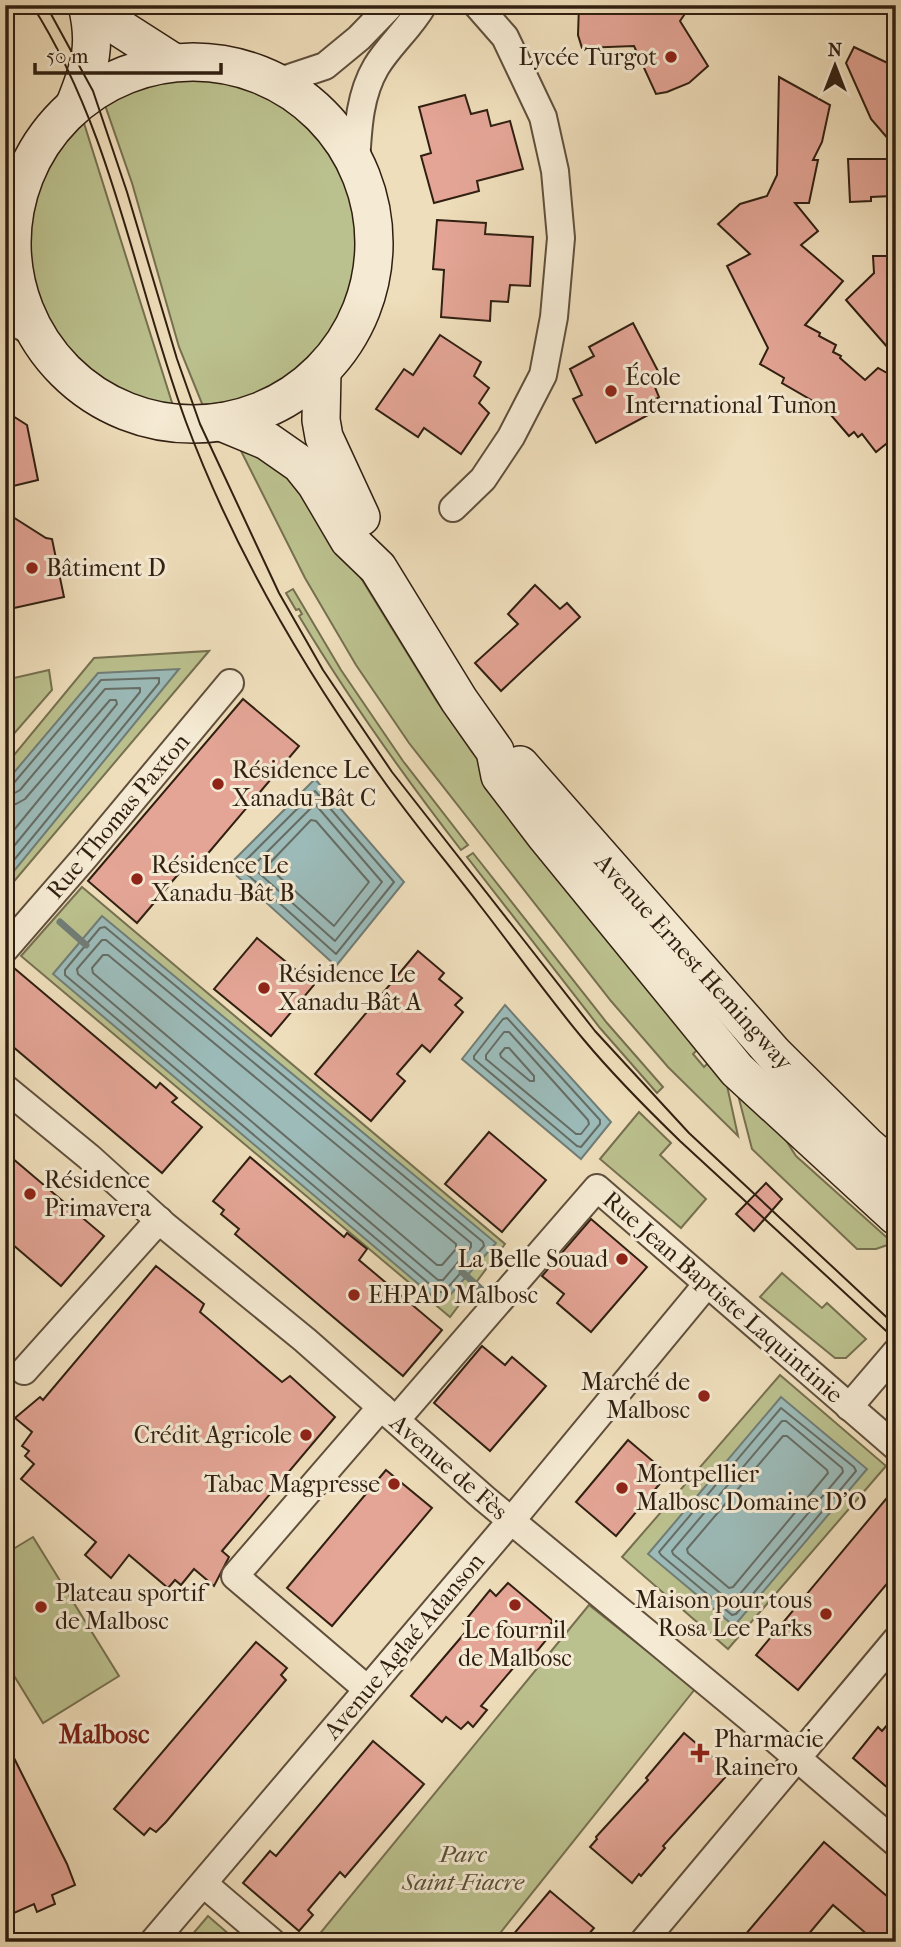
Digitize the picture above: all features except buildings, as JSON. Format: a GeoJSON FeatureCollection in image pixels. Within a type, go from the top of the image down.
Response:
{"type":"FeatureCollection","features":[{"type":"Feature","properties":{"kind":"main road"},"geometry":{"type":"LineString","coordinates":[[89,5],[173,62]]}},
{"type":"Feature","properties":{"kind":"main road"},"geometry":{"type":"LineString","coordinates":[[75,104],[92,60],[93,29],[89,5]]}},
{"type":"Feature","properties":{"kind":"main road"},"geometry":{"type":"LineString","coordinates":[[173,62],[209,62],[232,66],[277,82],[309,103],[336,130],[356,163],[368,192],[374,224],[375,256],[359,318],[343,346],[322,371],[292,395],[258,412],[221,422],[187,424],[156,421],[127,412],[75,381],[20,325],[9,225],[25,172],[51,129],[75,104],[118,77],[173,62]]}},
{"type":"Feature","properties":{"kind":"main road","name":"Avenue Ernest Hemingway"},"geometry":{"type":"LineString","coordinates":[[322,371],[321,420],[324,437],[368,531],[378,568]]}},
{"type":"Feature","properties":{"kind":"main road","name":"Avenue Ernest Hemingway"},"geometry":{"type":"LineString","coordinates":[[221,422],[267,441],[300,464],[316,484],[349,540],[378,568],[459,700],[495,751],[500,776],[545,835],[737,1070],[882,1182],[896,1216]]}},
{"type":"Feature","properties":{"kind":"street"},"geometry":{"type":"LineString","coordinates":[[277,82],[325,66],[359,38],[391,5]]}},
{"type":"Feature","properties":{"kind":"street"},"geometry":{"type":"LineString","coordinates":[[356,163],[363,98],[376,67],[423,5]]}},
{"type":"Feature","properties":{"kind":"street"},"geometry":{"type":"LineString","coordinates":[[453,508],[483,479],[511,437],[542,375],[554,317],[561,238],[555,171],[542,117],[505,37],[477,5]]}},
{"type":"Feature","properties":{"kind":"street","name":"Rue Thomas Paxton"},"geometry":{"type":"LineString","coordinates":[[5,949],[230,683]]}},
{"type":"Feature","properties":{"kind":"street","name":"Avenue de Fès"},"geometry":{"type":"LineString","coordinates":[[5,1088],[294,1332],[511,1521],[798,1758],[896,1843]]}},
{"type":"Feature","properties":{"kind":"street","name":"Avenue Ernest Hemingway"},"geometry":{"type":"LineString","coordinates":[[882,1182],[875,1218],[896,1236]]}},
{"type":"Feature","properties":{"kind":"street","name":"Rue Jean Baptiste Laquintinie"},"geometry":{"type":"LineString","coordinates":[[388,1413],[597,1188],[896,1447]]}},
{"type":"Feature","properties":{"kind":"street"},"geometry":{"type":"LineString","coordinates":[[24,1371],[159,1220]]}},
{"type":"Feature","properties":{"kind":"street","name":"Avenue Aglaé Adanson"},"geometry":{"type":"LineString","coordinates":[[153,1942],[511,1521],[707,1284]]}},
{"type":"Feature","properties":{"kind":"street"},"geometry":{"type":"LineString","coordinates":[[849,1407],[896,1352]]}},
{"type":"Feature","properties":{"kind":"street"},"geometry":{"type":"LineString","coordinates":[[367,1689],[235,1576],[388,1413]]}},
{"type":"Feature","properties":{"kind":"street"},"geometry":{"type":"LineString","coordinates":[[654,1938],[896,1640]]}},
{"type":"Feature","properties":{"kind":"street"},"geometry":{"type":"LineString","coordinates":[[204,1884],[272,1942]]}},
{"type":"Feature","properties":{"kind":"green space"},"geometry":{"type":"Polygon","coordinates":[[[167,79],[222,79],[273,96],[316,128],[347,172],[362,224],[360,278],[341,328],[306,370],[260,398],[205,411],[179,347],[132,183],[105,105],[116,96],[167,79]]]}},
{"type":"Feature","properties":{"kind":"green space"},"geometry":{"type":"Polygon","coordinates":[[[83,120],[174,409],[125,394],[81,366],[55,337],[34,290],[29,241],[36,196],[54,155],[83,120]]]}},
{"type":"Feature","properties":{"kind":"green space"},"geometry":{"type":"Polygon","coordinates":[[[237,443],[282,462],[308,492],[436,700],[472,752],[698,1049],[693,1054],[704,1067],[709,1062],[726,1081],[738,1136],[668,1067],[611,1001],[409,743],[356,665],[305,578],[237,443]]]}},
{"type":"Feature","properties":{"kind":"green space"},"geometry":{"type":"Polygon","coordinates":[[[293,589],[341,670],[403,761],[468,845],[461,850],[397,765],[337,677],[299,616],[302,614],[299,609],[296,610],[286,593],[293,589]]]}},
{"type":"Feature","properties":{"kind":"green space"},"geometry":{"type":"Polygon","coordinates":[[[209,651],[5,892],[5,766],[94,658],[209,651]]]}},
{"type":"Feature","properties":{"kind":"green space"},"geometry":{"type":"Polygon","coordinates":[[[49,670],[52,690],[5,744],[5,680],[49,670]]]}},
{"type":"Feature","properties":{"kind":"green space"},"geometry":{"type":"Polygon","coordinates":[[[473,853],[607,1023],[663,1087],[657,1093],[600,1028],[467,857],[473,853]]]}},
{"type":"Feature","properties":{"kind":"green space"},"geometry":{"type":"Polygon","coordinates":[[[82,887],[505,1244],[450,1317],[21,956],[82,887]]]}},
{"type":"Feature","properties":{"kind":"green space"},"geometry":{"type":"Polygon","coordinates":[[[738,1095],[773,1120],[796,1156],[893,1243],[876,1249],[857,1249],[752,1149],[738,1095]]]}},
{"type":"Feature","properties":{"kind":"green space"},"geometry":{"type":"Polygon","coordinates":[[[639,1112],[671,1143],[660,1155],[706,1199],[681,1228],[600,1159],[639,1112]]]}},
{"type":"Feature","properties":{"kind":"green space"},"geometry":{"type":"Polygon","coordinates":[[[782,1273],[822,1308],[827,1303],[866,1339],[846,1358],[835,1358],[760,1297],[782,1273]]]}},
{"type":"Feature","properties":{"kind":"green space"},"geometry":{"type":"Polygon","coordinates":[[[780,1375],[886,1466],[728,1649],[622,1557],[780,1375]]]}},
{"type":"Feature","properties":{"kind":"green space","name":"Plateau sportif de Malbosc"},"geometry":{"type":"Polygon","coordinates":[[[33,1537],[119,1676],[43,1723],[5,1661],[5,1554],[33,1537]]]}},
{"type":"Feature","properties":{"kind":"green space","name":"Parc Saint-Fiacre"},"geometry":{"type":"Polygon","coordinates":[[[589,1605],[695,1689],[493,1942],[313,1942],[589,1605]]]}},
{"type":"Feature","properties":{"kind":"green space"},"geometry":{"type":"Polygon","coordinates":[[[208,1916],[238,1942],[186,1942],[208,1916]]]}},
{"type":"Feature","properties":{"kind":"water"},"geometry":{"type":"Polygon","coordinates":[[[179,669],[5,882],[5,783],[98,673],[179,669]]]}},
{"type":"Feature","properties":{"kind":"water"},"geometry":{"type":"Polygon","coordinates":[[[315,779],[404,882],[336,966],[227,867],[315,779]]]}},
{"type":"Feature","properties":{"kind":"water"},"geometry":{"type":"Polygon","coordinates":[[[102,916],[496,1243],[442,1304],[53,974],[102,916]]]}},
{"type":"Feature","properties":{"kind":"water"},"geometry":{"type":"Polygon","coordinates":[[[505,1005],[611,1122],[581,1159],[462,1059],[505,1005]]]}},
{"type":"Feature","properties":{"kind":"water"},"geometry":{"type":"Polygon","coordinates":[[[781,1397],[867,1469],[734,1626],[648,1554],[781,1397]]]}},
{"type":"Feature","properties":{"kind":"waterway"},"geometry":{"type":"LineString","coordinates":[[60,922],[86,945]]}},
{"type":"Feature","properties":{"kind":"waterway"},"geometry":{"type":"LineString","coordinates":[[462,1272],[481,1289]]}},
{"type":"Feature","properties":{"kind":"tram line"},"geometry":{"type":"LineString","coordinates":[[32,5],[60,54],[103,156],[168,369],[205,469],[248,561],[324,693],[404,809],[595,1053],[680,1141],[896,1340]]}},
{"type":"Feature","properties":{"kind":"tram line"},"geometry":{"type":"LineString","coordinates":[[46,5],[93,91],[200,424],[279,593],[323,670],[392,772],[595,1031],[689,1133],[896,1326]]}},
{"type":"Feature","properties":{"kind":"place","name":"Lycée Turgot"},"geometry":{"type":"Point","coordinates":[671,57]}},
{"type":"Feature","properties":{"kind":"place","name":"École International Tunon"},"geometry":{"type":"Point","coordinates":[611,391]}},
{"type":"Feature","properties":{"kind":"place","name":"Bâtiment D"},"geometry":{"type":"Point","coordinates":[32,568]}},
{"type":"Feature","properties":{"kind":"place","name":"Résidence Le Xanadu-Bât C"},"geometry":{"type":"Point","coordinates":[218,784]}},
{"type":"Feature","properties":{"kind":"place","name":"Résidence Le Xanadu-Bât B"},"geometry":{"type":"Point","coordinates":[137,879]}},
{"type":"Feature","properties":{"kind":"place","name":"Résidence Le Xanadu-Bât A"},"geometry":{"type":"Point","coordinates":[264,988]}},
{"type":"Feature","properties":{"kind":"place","name":"Résidence Primavera"},"geometry":{"type":"Point","coordinates":[30,1194]}},
{"type":"Feature","properties":{"kind":"place","name":"La Belle Souad"},"geometry":{"type":"Point","coordinates":[622,1259]}},
{"type":"Feature","properties":{"kind":"place","name":"EHPAD Malbosc"},"geometry":{"type":"Point","coordinates":[354,1295]}},
{"type":"Feature","properties":{"kind":"place","name":"Marché de Malbosc"},"geometry":{"type":"Point","coordinates":[704,1396]}},
{"type":"Feature","properties":{"kind":"place","name":"Crédit Agricole"},"geometry":{"type":"Point","coordinates":[306,1435]}},
{"type":"Feature","properties":{"kind":"place","name":"Tabac Magpresse"},"geometry":{"type":"Point","coordinates":[394,1484]}},
{"type":"Feature","properties":{"kind":"place","name":"Montpellier Malbosc Domaine D'O"},"geometry":{"type":"Point","coordinates":[622,1488]}},
{"type":"Feature","properties":{"kind":"place","name":"Le fournil de Malbosc"},"geometry":{"type":"Point","coordinates":[515,1605]}},
{"type":"Feature","properties":{"kind":"place","name":"Plateau sportif de Malbosc"},"geometry":{"type":"Point","coordinates":[41,1607]}},
{"type":"Feature","properties":{"kind":"place","name":"Maison pour tous Rosa Lee Parks"},"geometry":{"type":"Point","coordinates":[826,1614]}},
{"type":"Feature","properties":{"kind":"place","name":"Pharmacie Rainero"},"geometry":{"type":"Point","coordinates":[700,1753]}},
{"type":"Feature","properties":{"kind":"district","name":"Malbosc"},"geometry":{"type":"Point","coordinates":[104,1734]}}]}
